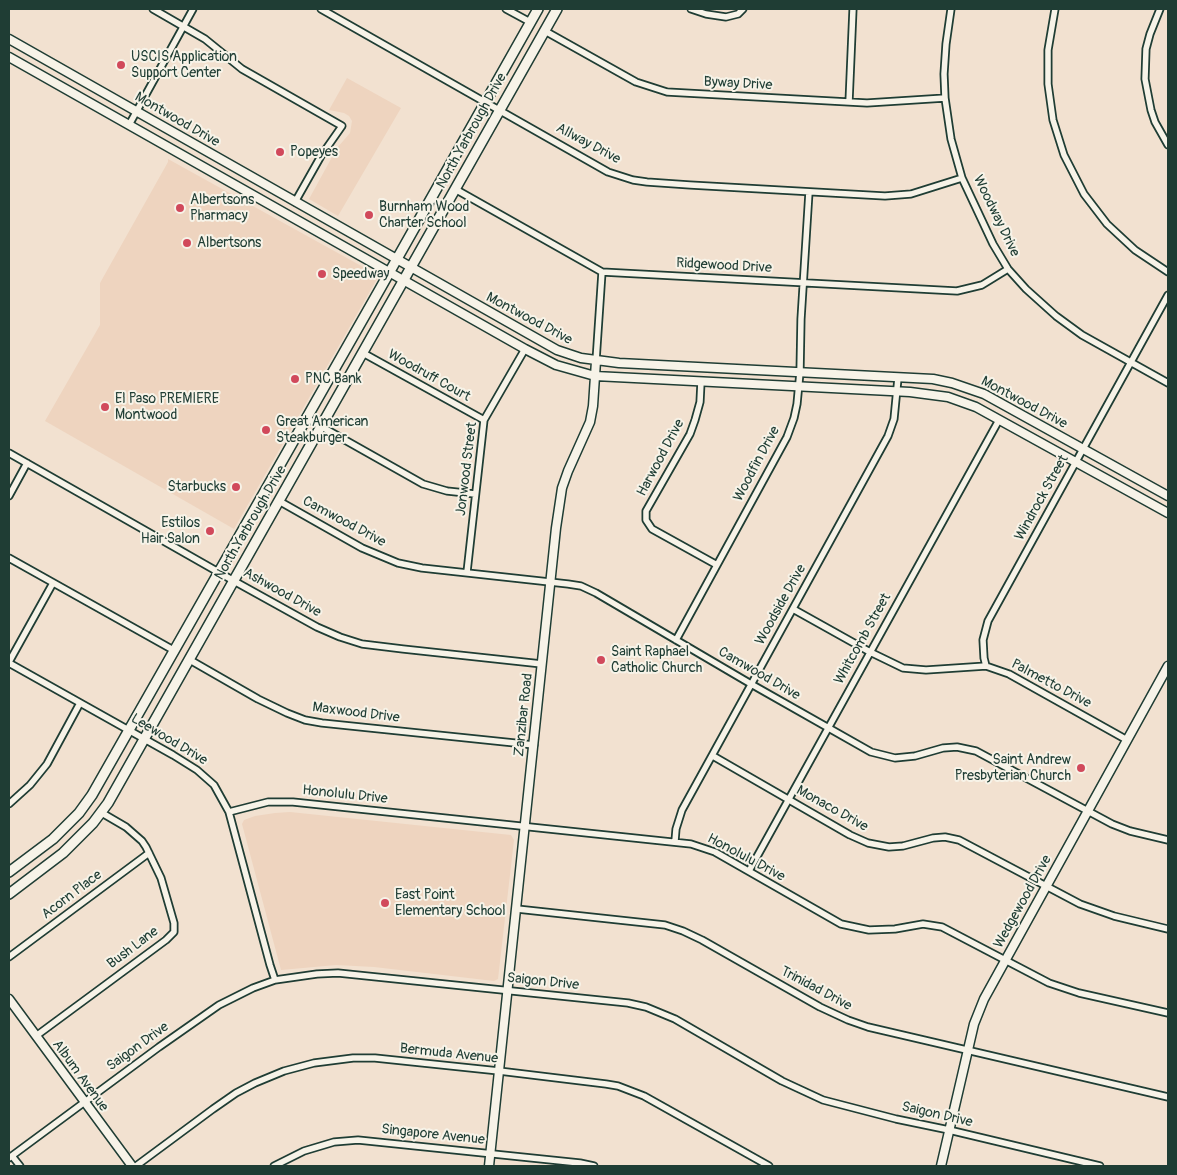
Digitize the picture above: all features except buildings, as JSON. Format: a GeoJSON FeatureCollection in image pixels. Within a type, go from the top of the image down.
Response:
{"type":"FeatureCollection","features":[{"type":"Feature","properties":{"kind":"main road","name":"North Yarbrough Drive"},"geometry":{"type":"LineString","coordinates":[[9,872],[53,839],[79,812],[92,795],[538,9]]}},
{"type":"Feature","properties":{"kind":"main road","name":"North Yarbrough Drive"},"geometry":{"type":"LineString","coordinates":[[9,894],[63,853],[102,813],[557,9]]}},
{"type":"Feature","properties":{"kind":"main road","name":"Montwood Drive"},"geometry":{"type":"LineString","coordinates":[[9,39],[557,350],[575,357],[596,361],[933,379],[966,387],[990,398],[1168,496]]}},
{"type":"Feature","properties":{"kind":"main road","name":"Montwood Drive"},"geometry":{"type":"LineString","coordinates":[[9,57],[556,365],[595,376],[896,393],[926,393],[948,397],[976,407],[1168,513]]}},
{"type":"Feature","properties":{"kind":"main road","name":"Zanzibar Road"},"geometry":{"type":"LineString","coordinates":[[489,1166],[550,582],[562,488],[568,470],[590,422],[596,361]]}},
{"type":"Feature","properties":{"kind":"main road"},"geometry":{"type":"LineString","coordinates":[[1149,502],[1156,489]]}},
{"type":"Feature","properties":{"kind":"main road","name":"Wedgewood Drive"},"geometry":{"type":"LineString","coordinates":[[941,1166],[978,1014],[1005,960],[1168,666]]}},
{"type":"Feature","properties":{"kind":"main road","name":"Album Avenue"},"geometry":{"type":"LineString","coordinates":[[9,999],[84,1102],[134,1166]]}},
{"type":"Feature","properties":{"kind":"street"},"geometry":{"type":"LineString","coordinates":[[153,9],[215,46],[242,69],[342,126],[321,156],[296,202]]}},
{"type":"Feature","properties":{"kind":"street"},"geometry":{"type":"LineString","coordinates":[[129,125],[193,9]]}},
{"type":"Feature","properties":{"kind":"street","name":"Allway Drive"},"geometry":{"type":"LineString","coordinates":[[321,9],[608,172],[633,180],[656,183],[897,196],[921,192],[962,178]]}},
{"type":"Feature","properties":{"kind":"street"},"geometry":{"type":"LineString","coordinates":[[506,9],[530,22]]}},
{"type":"Feature","properties":{"kind":"street"},"geometry":{"type":"LineString","coordinates":[[691,9],[706,14],[726,17],[738,14],[744,9]]}},
{"type":"Feature","properties":{"kind":"street"},"geometry":{"type":"LineString","coordinates":[[849,102],[853,9]]}},
{"type":"Feature","properties":{"kind":"street","name":"Woodway Drive"},"geometry":{"type":"LineString","coordinates":[[951,9],[946,44],[946,98],[951,139],[962,178],[983,224],[1008,268],[1026,289],[1056,316],[1082,335],[1168,383]]}},
{"type":"Feature","properties":{"kind":"street"},"geometry":{"type":"LineString","coordinates":[[1056,9],[1048,50],[1048,84],[1053,120],[1064,155],[1084,194],[1107,224],[1135,250],[1168,272]]}},
{"type":"Feature","properties":{"kind":"street"},"geometry":{"type":"LineString","coordinates":[[1160,9],[1146,49],[1145,78],[1155,122],[1168,145]]}},
{"type":"Feature","properties":{"kind":"street","name":"Byway Drive"},"geometry":{"type":"LineString","coordinates":[[545,31],[624,76],[657,90],[695,95],[880,103],[946,98]]}},
{"type":"Feature","properties":{"kind":"street","name":"Ridgewood Drive"},"geometry":{"type":"LineString","coordinates":[[455,190],[602,272],[957,291],[982,285],[1008,268]]}},
{"type":"Feature","properties":{"kind":"street","name":"Woodfin Drive"},"geometry":{"type":"LineString","coordinates":[[676,640],[787,437],[794,418],[800,372],[801,319],[809,192]]}},
{"type":"Feature","properties":{"kind":"street","name":"Zanzibar Road"},"geometry":{"type":"LineString","coordinates":[[596,361],[602,272]]}},
{"type":"Feature","properties":{"kind":"street","name":"Windrock Street"},"geometry":{"type":"LineString","coordinates":[[986,666],[983,640],[988,621],[1168,295]]}},
{"type":"Feature","properties":{"kind":"street","name":"Jonwood Street"},"geometry":{"type":"LineString","coordinates":[[467,572],[484,420],[525,349]]}},
{"type":"Feature","properties":{"kind":"street","name":"Woodruff Court"},"geometry":{"type":"LineString","coordinates":[[363,352],[484,420]]}},
{"type":"Feature","properties":{"kind":"street","name":"Woodside Drive"},"geometry":{"type":"LineString","coordinates":[[675,842],[676,829],[682,810],[888,436],[894,419],[898,378]]}},
{"type":"Feature","properties":{"kind":"street","name":"Harwood Drive"},"geometry":{"type":"LineString","coordinates":[[701,382],[700,402],[690,434],[646,511],[646,520],[652,529],[717,565]]}},
{"type":"Feature","properties":{"kind":"street"},"geometry":{"type":"LineString","coordinates":[[306,418],[423,484],[448,492],[475,494]]}},
{"type":"Feature","properties":{"kind":"street","name":"Whitcomb Street"},"geometry":{"type":"LineString","coordinates":[[749,871],[999,420]]}},
{"type":"Feature","properties":{"kind":"street","name":"Ashwood Drive"},"geometry":{"type":"LineString","coordinates":[[9,453],[323,630],[354,642],[542,664]]}},
{"type":"Feature","properties":{"kind":"street"},"geometry":{"type":"LineString","coordinates":[[9,496],[27,463]]}},
{"type":"Feature","properties":{"kind":"street","name":"Camwood Drive"},"geometry":{"type":"LineString","coordinates":[[279,501],[383,558],[422,568],[568,584],[587,589],[865,749],[883,756],[906,758],[943,748],[957,747],[976,751],[1121,828],[1168,840]]}},
{"type":"Feature","properties":{"kind":"street"},"geometry":{"type":"LineString","coordinates":[[9,558],[174,651]]}},
{"type":"Feature","properties":{"kind":"street"},"geometry":{"type":"LineString","coordinates":[[9,662],[53,583]]}},
{"type":"Feature","properties":{"kind":"street","name":"Palmetto Drive"},"geometry":{"type":"LineString","coordinates":[[793,609],[897,666],[914,670],[986,666],[1009,674],[1127,740]]}},
{"type":"Feature","properties":{"kind":"street","name":"Maxwood Drive"},"geometry":{"type":"LineString","coordinates":[[190,660],[258,699],[305,720],[534,745]]}},
{"type":"Feature","properties":{"kind":"street","name":"Leewood Drive"},"geometry":{"type":"LineString","coordinates":[[9,662],[129,730],[204,775],[214,785],[229,812],[275,980]]}},
{"type":"Feature","properties":{"kind":"street"},"geometry":{"type":"LineString","coordinates":[[9,804],[30,785],[47,764],[80,703]]}},
{"type":"Feature","properties":{"kind":"street","name":"Monaco Drive"},"geometry":{"type":"LineString","coordinates":[[712,756],[850,835],[868,843],[889,847],[903,846],[933,838],[946,837],[959,840],[1068,898],[1095,910],[1168,929]]}},
{"type":"Feature","properties":{"kind":"street","name":"Honolulu Drive"},"geometry":{"type":"LineString","coordinates":[[229,812],[268,802],[293,802],[675,842],[703,847],[842,924],[854,928],[882,930],[916,925],[935,925],[948,929],[1049,983],[1066,989],[1168,1013]]}},
{"type":"Feature","properties":{"kind":"street","name":"Bush Lane"},"geometry":{"type":"LineString","coordinates":[[36,1036],[166,940],[174,932],[174,923],[157,868],[142,841],[135,834],[102,813]]}},
{"type":"Feature","properties":{"kind":"street","name":"Acorn Place"},"geometry":{"type":"LineString","coordinates":[[9,957],[149,853]]}},
{"type":"Feature","properties":{"kind":"street","name":"Trinidad Drive"},"geometry":{"type":"LineString","coordinates":[[517,909],[652,923],[683,931],[820,1007],[868,1027],[1168,1097]]}},
{"type":"Feature","properties":{"kind":"street","name":"Saigon Drive"},"geometry":{"type":"LineString","coordinates":[[10,1157],[210,1010],[253,988],[275,980],[338,973],[628,1003],[646,1007],[675,1019],[782,1081],[817,1098],[848,1108],[1100,1166]]}},
{"type":"Feature","properties":{"kind":"street","name":"Bermuda Avenue"},"geometry":{"type":"LineString","coordinates":[[134,1166],[236,1093],[269,1076],[314,1063],[353,1058],[375,1058],[606,1084],[629,1090],[655,1102],[769,1166]]}},
{"type":"Feature","properties":{"kind":"street","name":"Singapore Avenue"},"geometry":{"type":"LineString","coordinates":[[274,1166],[304,1151],[334,1142],[358,1140],[594,1166]]}},
{"type":"Feature","properties":{"kind":"street"},"geometry":{"type":"LineString","coordinates":[[10,1157],[20,1166]]}},
{"type":"Feature","properties":{"kind":"shaded area"},"geometry":{"type":"Polygon","coordinates":[[[347,78],[401,108],[338,216],[309,199],[337,148],[350,133],[352,121],[349,116],[329,110],[347,78]]]}},
{"type":"Feature","properties":{"kind":"shaded area"},"geometry":{"type":"Polygon","coordinates":[[[168,159],[374,273],[377,279],[234,529],[45,421],[100,325],[100,283],[168,159]]]}},
{"type":"Feature","properties":{"kind":"shaded area","name":"East Point Elementary School"},"geometry":{"type":"Polygon","coordinates":[[[290,812],[511,835],[514,840],[498,979],[494,981],[374,967],[336,965],[281,970],[242,824],[244,820],[255,816],[290,812]]]}},
{"type":"Feature","properties":{"kind":"place","name":"USCIS Application Support Center"},"geometry":{"type":"Point","coordinates":[121,65]}},
{"type":"Feature","properties":{"kind":"place","name":"Popeyes"},"geometry":{"type":"Point","coordinates":[280,152]}},
{"type":"Feature","properties":{"kind":"place","name":"Albertsons Pharmacy"},"geometry":{"type":"Point","coordinates":[180,208]}},
{"type":"Feature","properties":{"kind":"place","name":"Burnham Wood Charter School"},"geometry":{"type":"Point","coordinates":[369,215]}},
{"type":"Feature","properties":{"kind":"place","name":"Albertsons"},"geometry":{"type":"Point","coordinates":[187,243]}},
{"type":"Feature","properties":{"kind":"place","name":"Speedway"},"geometry":{"type":"Point","coordinates":[322,274]}},
{"type":"Feature","properties":{"kind":"place","name":"PNC Bank"},"geometry":{"type":"Point","coordinates":[295,379]}},
{"type":"Feature","properties":{"kind":"place","name":"El Paso PREMIERE Montwood"},"geometry":{"type":"Point","coordinates":[105,407]}},
{"type":"Feature","properties":{"kind":"place","name":"Great American Steakburger"},"geometry":{"type":"Point","coordinates":[266,430]}},
{"type":"Feature","properties":{"kind":"place","name":"Starbucks"},"geometry":{"type":"Point","coordinates":[236,487]}},
{"type":"Feature","properties":{"kind":"place","name":"Estilos Hair Salon"},"geometry":{"type":"Point","coordinates":[210,531]}},
{"type":"Feature","properties":{"kind":"place","name":"Saint Raphael Catholic Church"},"geometry":{"type":"Point","coordinates":[601,660]}},
{"type":"Feature","properties":{"kind":"place","name":"Saint Andrew Presbyterian Church"},"geometry":{"type":"Point","coordinates":[1081,768]}},
{"type":"Feature","properties":{"kind":"place","name":"East Point Elementary School"},"geometry":{"type":"Point","coordinates":[385,903]}}]}
